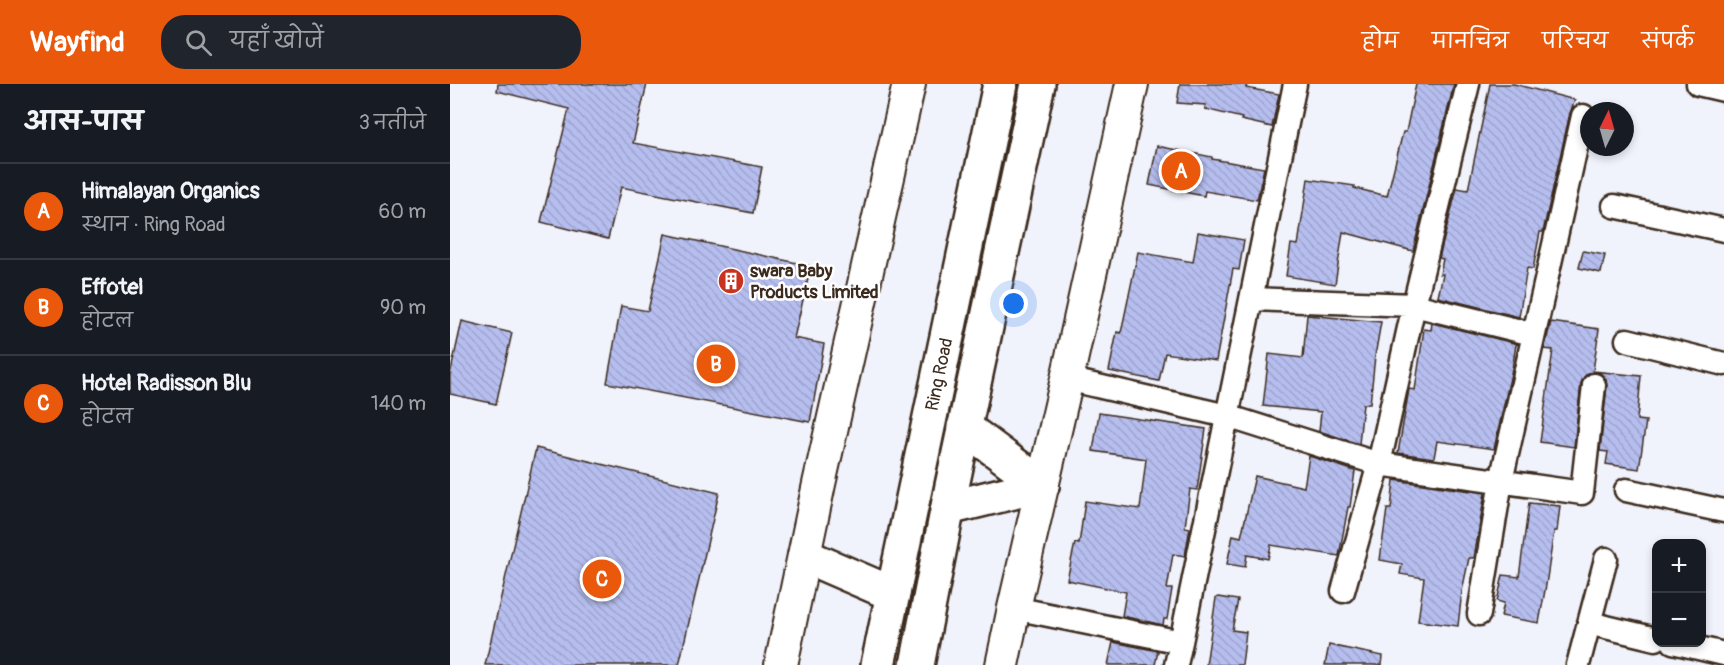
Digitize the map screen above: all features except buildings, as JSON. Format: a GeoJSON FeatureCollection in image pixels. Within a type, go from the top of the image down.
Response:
{"type":"FeatureCollection","features":[{"type":"Feature","properties":{"kind":"main road","name":"Ring Road"},"geometry":{"type":"LineString","coordinates":[[878,665],[1000,84]]}},
{"type":"Feature","properties":{"kind":"main road","name":"Ring Road"},"geometry":{"type":"LineString","coordinates":[[917,665],[964,428],[1038,84]]}},
{"type":"Feature","properties":{"kind":"main road"},"geometry":{"type":"LineString","coordinates":[[964,428],[1042,485]]}},
{"type":"Feature","properties":{"kind":"main road"},"geometry":{"type":"LineString","coordinates":[[948,508],[1042,485]]}},
{"type":"Feature","properties":{"kind":"main road"},"geometry":{"type":"LineString","coordinates":[[805,556],[893,594]]}},
{"type":"Feature","properties":{"kind":"street"},"geometry":{"type":"LineString","coordinates":[[782,665],[819,484],[909,84]]}},
{"type":"Feature","properties":{"kind":"street"},"geometry":{"type":"LineString","coordinates":[[1002,665],[1132,84]]}},
{"type":"Feature","properties":{"kind":"street"},"geometry":{"type":"LineString","coordinates":[[1176,665],[1295,84]]}},
{"type":"Feature","properties":{"kind":"street"},"geometry":{"type":"LineString","coordinates":[[1343,591],[1379,464],[1414,305],[1468,84]]}},
{"type":"Feature","properties":{"kind":"street"},"geometry":{"type":"LineString","coordinates":[[1698,84],[1724,90]]}},
{"type":"Feature","properties":{"kind":"street"},"geometry":{"type":"LineString","coordinates":[[1479,614],[1501,482],[1580,129]]}},
{"type":"Feature","properties":{"kind":"street"},"geometry":{"type":"LineString","coordinates":[[1614,206],[1723,226]]}},
{"type":"Feature","properties":{"kind":"street"},"geometry":{"type":"LineString","coordinates":[[1252,299],[1414,305],[1533,334]]}},
{"type":"Feature","properties":{"kind":"street"},"geometry":{"type":"LineString","coordinates":[[1627,340],[1724,364]]}},
{"type":"Feature","properties":{"kind":"street"},"geometry":{"type":"LineString","coordinates":[[1067,379],[1227,416],[1379,464],[1582,493],[1594,385]]}},
{"type":"Feature","properties":{"kind":"street"},"geometry":{"type":"LineString","coordinates":[[1626,490],[1724,511]]}},
{"type":"Feature","properties":{"kind":"street"},"geometry":{"type":"LineString","coordinates":[[1578,665],[1606,559]]}},
{"type":"Feature","properties":{"kind":"street"},"geometry":{"type":"LineString","coordinates":[[1014,608],[1181,642]]}},
{"type":"Feature","properties":{"kind":"street"},"geometry":{"type":"LineString","coordinates":[[1589,623],[1652,638]]}},
{"type":"Feature","properties":{"kind":"street"},"geometry":{"type":"LineString","coordinates":[[1694,647],[1724,654]]}},
{"type":"Feature","properties":{"kind":"place","name":"Himalayan Organics"},"geometry":{"type":"Point","coordinates":[1181,171]}},
{"type":"Feature","properties":{"kind":"place","name":"swara Baby Products Limited"},"geometry":{"type":"Point","coordinates":[731,281]}},
{"type":"Feature","properties":{"kind":"place","name":"Effotel"},"geometry":{"type":"Point","coordinates":[716,364]}},
{"type":"Feature","properties":{"kind":"place","name":"Hotel Radisson Blu"},"geometry":{"type":"Point","coordinates":[602,579]}}]}
